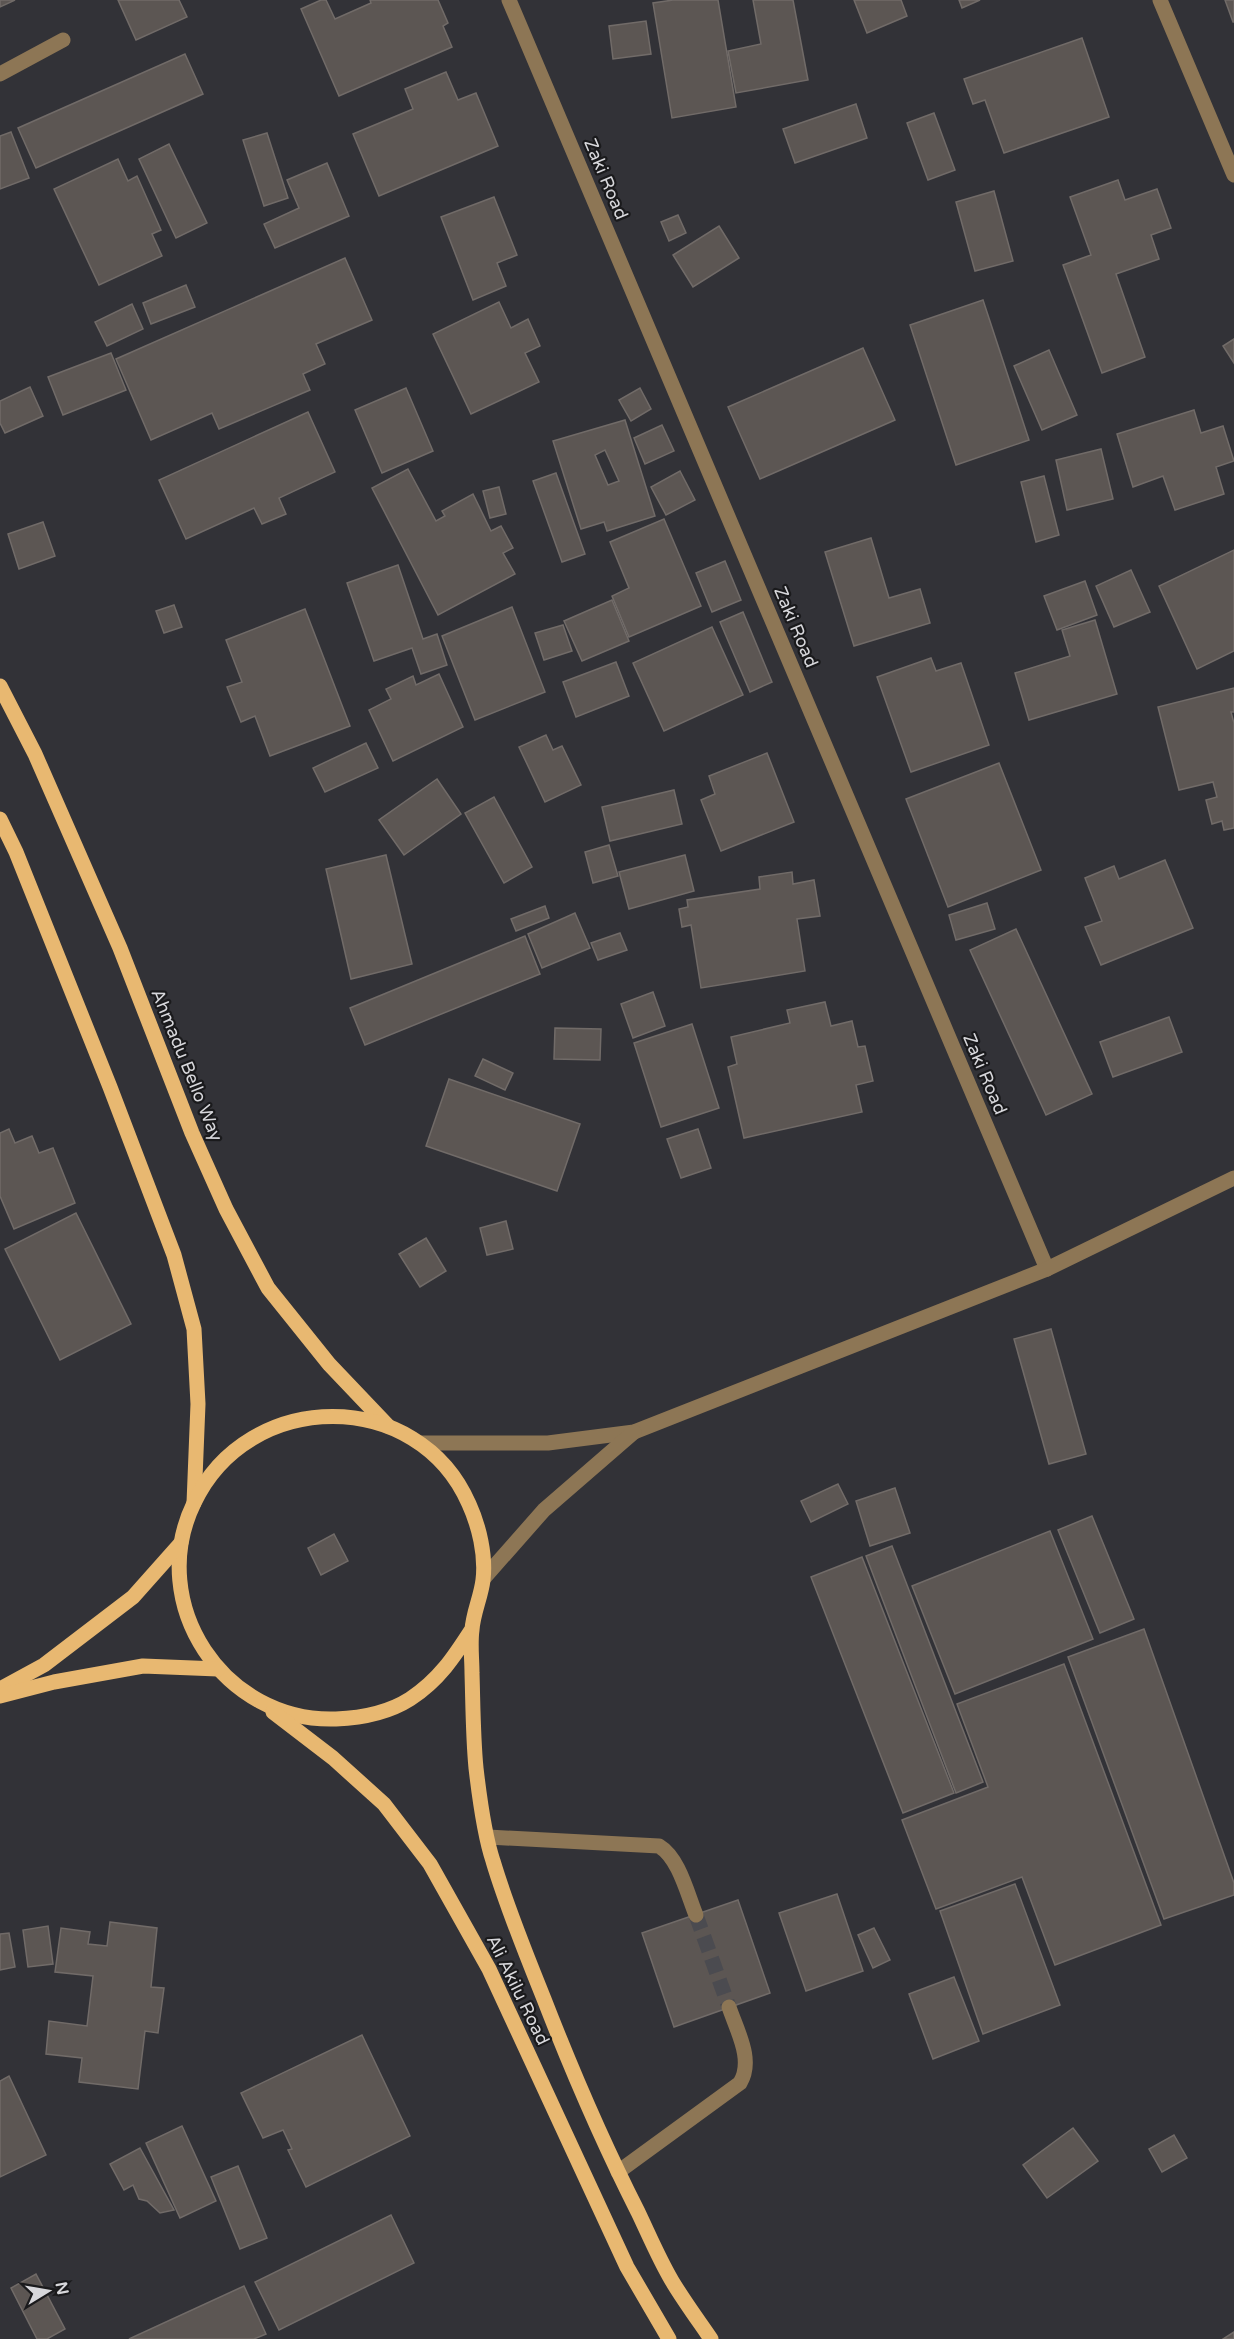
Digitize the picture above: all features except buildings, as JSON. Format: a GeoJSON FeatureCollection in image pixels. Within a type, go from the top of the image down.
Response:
{"type":"FeatureCollection","features":[{"type":"Feature","properties":{"kind":"main road","name":"Ahmadu Bello Way"},"geometry":{"type":"LineString","coordinates":[[0,686],[35,754],[110,927],[192,1133],[226,1209],[268,1288],[328,1364],[388,1426]]}},
{"type":"Feature","properties":{"kind":"main road"},"geometry":{"type":"LineString","coordinates":[[0,819],[16,852],[106,1076],[174,1255],[194,1329],[198,1404],[194,1503]]}},
{"type":"Feature","properties":{"kind":"main road"},"geometry":{"type":"LineString","coordinates":[[344,1415],[388,1426],[420,1443],[448,1470],[469,1502],[481,1539],[484,1578],[472,1629],[446,1670],[408,1701],[362,1718],[313,1720],[266,1706],[240,1690],[218,1669],[193,1632],[181,1588],[181,1543],[194,1503],[219,1464],[255,1435],[298,1419],[344,1415]]}},
{"type":"Feature","properties":{"kind":"main road"},"geometry":{"type":"LineString","coordinates":[[0,1689],[44,1665],[134,1597],[181,1543]]}},
{"type":"Feature","properties":{"kind":"main road","name":"Ali Akilu Road"},"geometry":{"type":"LineString","coordinates":[[472,1629],[477,1770],[492,1857],[563,2048],[618,2172],[672,2280],[711,2339]]}},
{"type":"Feature","properties":{"kind":"main road"},"geometry":{"type":"LineString","coordinates":[[0,1696],[54,1682],[143,1666],[218,1669]]}},
{"type":"Feature","properties":{"kind":"main road","name":"Ali Akilu Road"},"geometry":{"type":"LineString","coordinates":[[266,1706],[333,1758],[384,1804],[430,1864],[489,1969],[627,2267],[669,2339]]}},
{"type":"Feature","properties":{"kind":"street","name":"Zaki Road"},"geometry":{"type":"LineString","coordinates":[[509,0],[1047,1269]]}},
{"type":"Feature","properties":{"kind":"street"},"geometry":{"type":"LineString","coordinates":[[1160,0],[1234,175]]}},
{"type":"Feature","properties":{"kind":"street"},"geometry":{"type":"LineString","coordinates":[[0,74],[63,40]]}},
{"type":"Feature","properties":{"kind":"street"},"geometry":{"type":"LineString","coordinates":[[420,1443],[548,1443],[634,1432],[1047,1269],[1234,1178]]}},
{"type":"Feature","properties":{"kind":"street"},"geometry":{"type":"LineString","coordinates":[[484,1578],[544,1510],[634,1432]]}},
{"type":"Feature","properties":{"kind":"street"},"geometry":{"type":"LineString","coordinates":[[488,1837],[659,1846],[668,1851],[696,1915]]}},
{"type":"Feature","properties":{"kind":"street"},"geometry":{"type":"LineString","coordinates":[[618,2172],[740,2083],[746,2073],[746,2059],[729,2007]]}},
{"type":"Feature","properties":{"kind":"tunnel"},"geometry":{"type":"LineString","coordinates":[[696,1915],[729,2007]]}}]}
